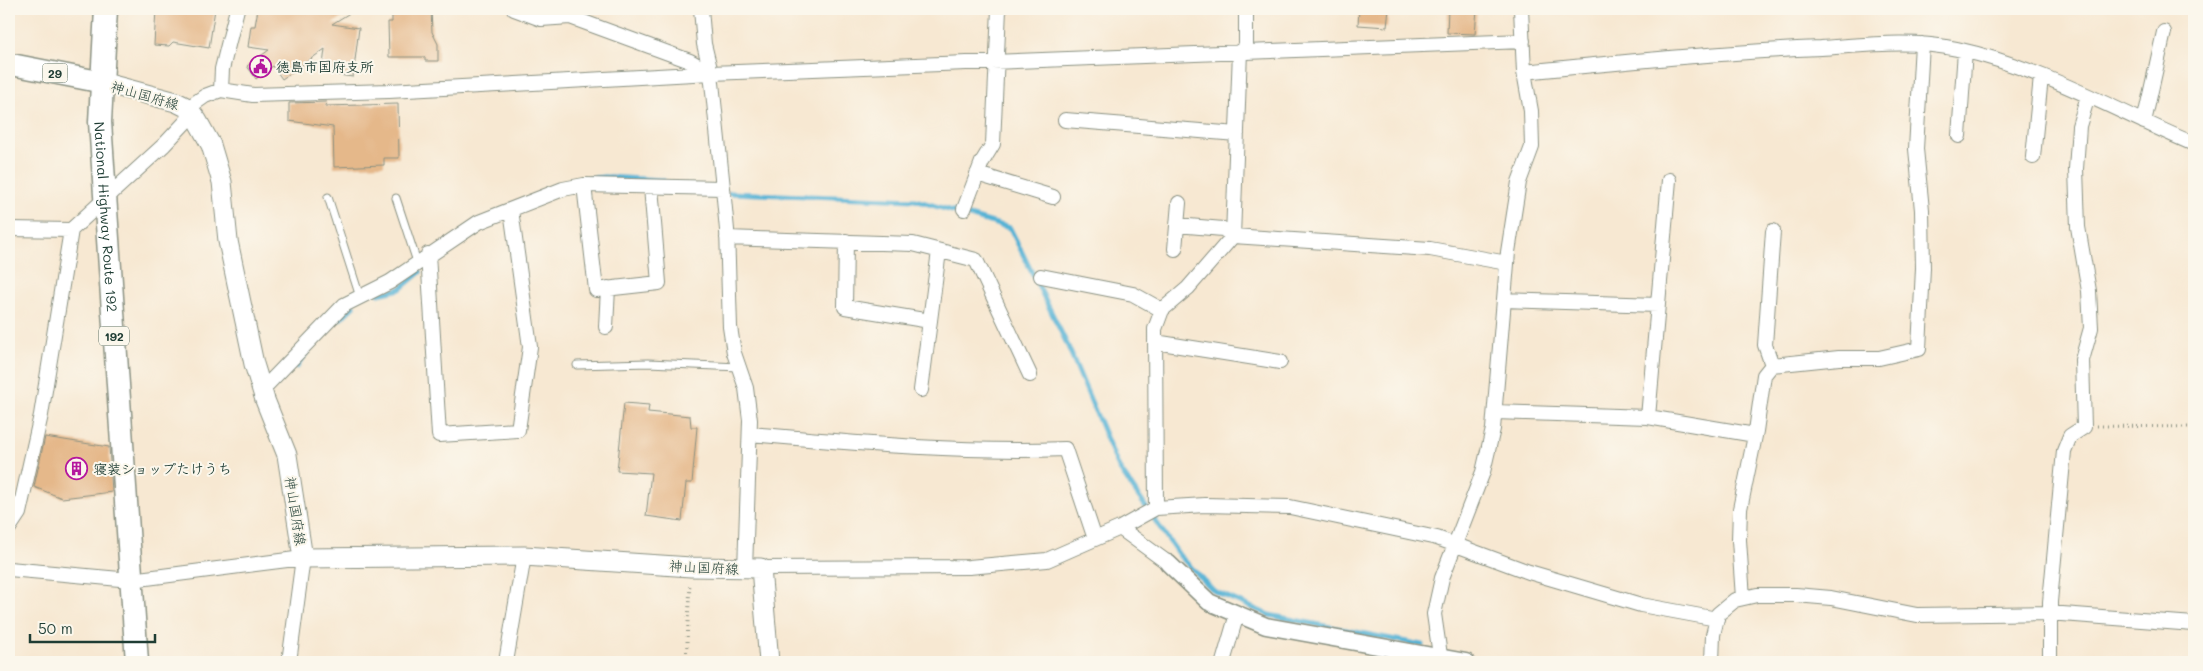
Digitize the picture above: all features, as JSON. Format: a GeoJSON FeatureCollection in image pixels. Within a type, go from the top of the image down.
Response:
{"type":"FeatureCollection","features":[{"type":"Feature","properties":{"kind":"highway","name":"National Highway Route 192"},"geometry":{"type":"LineString","coordinates":[[106,9],[100,122],[136,662]]}},
{"type":"Feature","properties":{"kind":"main road","name":"29"},"geometry":{"type":"LineString","coordinates":[[9,64],[101,82]]}},
{"type":"Feature","properties":{"kind":"main road","name":"神山国府線"},"geometry":{"type":"LineString","coordinates":[[101,82],[176,102],[190,111],[211,145],[222,182],[228,241],[262,390],[287,455],[303,558],[421,555],[524,556],[691,567],[753,569]]}},
{"type":"Feature","properties":{"kind":"main road"},"geometry":{"type":"LineString","coordinates":[[753,569],[769,662]]}},
{"type":"Feature","properties":{"kind":"street"},"geometry":{"type":"LineString","coordinates":[[221,90],[222,69],[237,9]]}},
{"type":"Feature","properties":{"kind":"street"},"geometry":{"type":"LineString","coordinates":[[514,9],[540,19],[570,18],[690,61],[710,73]]}},
{"type":"Feature","properties":{"kind":"street"},"geometry":{"type":"LineString","coordinates":[[701,9],[723,188],[730,327],[746,388],[750,434],[753,569],[968,567],[1047,560],[1120,528],[1152,509],[1205,505],[1290,506],[1437,538],[1529,572],[1641,606],[1717,619]]}},
{"type":"Feature","properties":{"kind":"street"},"geometry":{"type":"LineString","coordinates":[[964,209],[977,174],[993,144],[999,9]]}},
{"type":"Feature","properties":{"kind":"street"},"geometry":{"type":"LineString","coordinates":[[1152,509],[1155,328],[1162,310],[1188,288],[1232,236],[1246,9]]}},
{"type":"Feature","properties":{"kind":"street"},"geometry":{"type":"LineString","coordinates":[[1441,660],[1434,614],[1442,578],[1483,472],[1495,412],[1507,263],[1519,182],[1532,147],[1531,111],[1524,72],[1522,9]]}},
{"type":"Feature","properties":{"kind":"street"},"geometry":{"type":"LineString","coordinates":[[2144,122],[2164,32]]}},
{"type":"Feature","properties":{"kind":"street"},"geometry":{"type":"LineString","coordinates":[[9,528],[19,513],[36,443],[71,230],[164,146],[190,111],[205,96],[221,90],[253,94],[389,91],[710,73],[1523,41]]}},
{"type":"Feature","properties":{"kind":"street"},"geometry":{"type":"LineString","coordinates":[[1524,72],[1772,50],[1922,44],[1965,51],[1995,59],[2088,96],[2194,144]]}},
{"type":"Feature","properties":{"kind":"street"},"geometry":{"type":"LineString","coordinates":[[1743,598],[1739,540],[1740,508],[1755,435],[1764,375],[1772,365],[1840,358],[1879,358],[1919,349],[1923,258],[1922,210],[1916,149],[1922,44]]}},
{"type":"Feature","properties":{"kind":"street"},"geometry":{"type":"LineString","coordinates":[[1959,136],[1965,51]]}},
{"type":"Feature","properties":{"kind":"street"},"geometry":{"type":"LineString","coordinates":[[2033,157],[2041,77]]}},
{"type":"Feature","properties":{"kind":"street"},"geometry":{"type":"LineString","coordinates":[[2050,662],[2049,613],[2064,451],[2070,436],[2084,427],[2082,360],[2091,328],[2089,291],[2078,227],[2076,169],[2079,126],[2088,96]]}},
{"type":"Feature","properties":{"kind":"street"},"geometry":{"type":"LineString","coordinates":[[1064,120],[1237,134]]}},
{"type":"Feature","properties":{"kind":"street"},"geometry":{"type":"LineString","coordinates":[[977,174],[1053,197]]}},
{"type":"Feature","properties":{"kind":"street"},"geometry":{"type":"LineString","coordinates":[[1648,417],[1669,180]]}},
{"type":"Feature","properties":{"kind":"street"},"geometry":{"type":"LineString","coordinates":[[262,390],[344,305],[390,282],[422,258],[479,222],[563,190],[584,185],[620,184],[651,187],[723,188]]}},
{"type":"Feature","properties":{"kind":"street"},"geometry":{"type":"LineString","coordinates":[[584,185],[596,290],[659,284],[651,187]]}},
{"type":"Feature","properties":{"kind":"street"},"geometry":{"type":"LineString","coordinates":[[1175,249],[1179,203]]}},
{"type":"Feature","properties":{"kind":"street"},"geometry":{"type":"LineString","coordinates":[[422,258],[439,435],[518,430],[530,347],[511,210]]}},
{"type":"Feature","properties":{"kind":"street"},"geometry":{"type":"LineString","coordinates":[[1177,226],[1223,229],[1232,236],[1430,249],[1507,263]]}},
{"type":"Feature","properties":{"kind":"street"},"geometry":{"type":"LineString","coordinates":[[9,229],[71,230]]}},
{"type":"Feature","properties":{"kind":"street"},"geometry":{"type":"LineString","coordinates":[[1772,365],[1765,345],[1773,230]]}},
{"type":"Feature","properties":{"kind":"street"},"geometry":{"type":"LineString","coordinates":[[727,238],[913,244],[976,260],[1030,375]]}},
{"type":"Feature","properties":{"kind":"street"},"geometry":{"type":"LineString","coordinates":[[846,242],[845,307],[930,321]]}},
{"type":"Feature","properties":{"kind":"street"},"geometry":{"type":"LineString","coordinates":[[921,390],[939,251]]}},
{"type":"Feature","properties":{"kind":"street"},"geometry":{"type":"LineString","coordinates":[[1041,276],[1133,294],[1162,310]]}},
{"type":"Feature","properties":{"kind":"street"},"geometry":{"type":"LineString","coordinates":[[606,326],[608,288]]}},
{"type":"Feature","properties":{"kind":"street"},"geometry":{"type":"LineString","coordinates":[[1504,300],[1658,305]]}},
{"type":"Feature","properties":{"kind":"street"},"geometry":{"type":"LineString","coordinates":[[1155,342],[1280,362]]}},
{"type":"Feature","properties":{"kind":"street"},"geometry":{"type":"LineString","coordinates":[[1495,412],[1648,417],[1755,435]]}},
{"type":"Feature","properties":{"kind":"street"},"geometry":{"type":"LineString","coordinates":[[750,434],[894,446],[1022,451],[1065,449],[1095,539]]}},
{"type":"Feature","properties":{"kind":"street"},"geometry":{"type":"LineString","coordinates":[[1120,528],[1168,563],[1209,602],[1266,626],[1441,660],[1466,662]]}},
{"type":"Feature","properties":{"kind":"street"},"geometry":{"type":"LineString","coordinates":[[506,662],[524,556]]}},
{"type":"Feature","properties":{"kind":"street"},"geometry":{"type":"LineString","coordinates":[[9,569],[131,580],[303,558],[289,662]]}},
{"type":"Feature","properties":{"kind":"street"},"geometry":{"type":"LineString","coordinates":[[1712,662],[1713,635],[1718,614],[1735,600],[1757,595],[1831,598],[1917,615],[2049,613],[2194,624]]}},
{"type":"Feature","properties":{"kind":"street"},"geometry":{"type":"LineString","coordinates":[[1223,662],[1237,614]]}},
{"type":"Feature","properties":{"kind":"lane"},"geometry":{"type":"LineString","coordinates":[[328,196],[360,297]]}},
{"type":"Feature","properties":{"kind":"lane"},"geometry":{"type":"LineString","coordinates":[[396,198],[422,258]]}},
{"type":"Feature","properties":{"kind":"lane"},"geometry":{"type":"LineString","coordinates":[[578,365],[648,363],[739,367]]}},
{"type":"Feature","properties":{"kind":"path"},"geometry":{"type":"LineString","coordinates":[[2084,427],[2194,427]]}},
{"type":"Feature","properties":{"kind":"path"},"geometry":{"type":"LineString","coordinates":[[686,662],[691,567]]}},
{"type":"Feature","properties":{"kind":"building"},"geometry":{"type":"Polygon","coordinates":[[[156,9],[215,9],[209,48],[173,42],[169,46],[154,45],[156,9]]]}},
{"type":"Feature","properties":{"kind":"building"},"geometry":{"type":"Polygon","coordinates":[[[258,9],[356,9],[332,24],[359,28],[353,77],[322,73],[325,49],[282,79],[273,66],[256,79],[247,66],[269,50],[248,47],[251,26],[255,26],[258,9]]]}},
{"type":"Feature","properties":{"kind":"building"},"geometry":{"type":"Polygon","coordinates":[[[392,9],[431,9],[432,32],[438,44],[438,61],[425,61],[425,57],[389,57],[388,22],[392,22],[392,9]]]}},
{"type":"Feature","properties":{"kind":"building"},"geometry":{"type":"Polygon","coordinates":[[[1359,9],[1389,9],[1387,27],[1358,25],[1359,9]]]}},
{"type":"Feature","properties":{"kind":"building"},"geometry":{"type":"Polygon","coordinates":[[[1448,9],[1477,9],[1475,34],[1447,33],[1448,9]]]}},
{"type":"Feature","properties":{"kind":"building"},"geometry":{"type":"Polygon","coordinates":[[[326,102],[325,106],[398,104],[399,158],[384,158],[384,165],[334,167],[333,127],[289,121],[289,103],[326,102]]]}},
{"type":"Feature","properties":{"kind":"building"},"geometry":{"type":"Polygon","coordinates":[[[624,403],[649,405],[648,412],[690,416],[691,427],[697,427],[692,483],[686,483],[682,521],[646,516],[651,473],[617,471],[624,403]]]}},
{"type":"Feature","properties":{"kind":"building","name":"寝装ショップたけうち"},"geometry":{"type":"Polygon","coordinates":[[[45,437],[109,447],[112,492],[62,498],[34,487],[45,437]]]}},
{"type":"Feature","properties":{"kind":"waterway"},"geometry":{"type":"LineString","coordinates":[[587,179],[604,177],[663,180]]}},
{"type":"Feature","properties":{"kind":"waterway"},"geometry":{"type":"LineString","coordinates":[[730,193],[915,200],[1010,228],[1067,344],[1119,468],[1179,555],[1214,591],[1269,615],[1422,645]]}},
{"type":"Feature","properties":{"kind":"waterway"},"geometry":{"type":"LineString","coordinates":[[379,294],[400,289],[420,272]]}},
{"type":"Feature","properties":{"kind":"waterway"},"geometry":{"type":"LineString","coordinates":[[340,319],[354,306]]}},
{"type":"Feature","properties":{"kind":"waterway"},"geometry":{"type":"LineString","coordinates":[[297,367],[307,351]]}},
{"type":"Feature","properties":{"kind":"place","name":"徳島市国府支所"},"geometry":{"type":"Point","coordinates":[260,66]}},
{"type":"Feature","properties":{"kind":"place","name":"寝装ショップたけうち"},"geometry":{"type":"Point","coordinates":[77,468]}}]}
